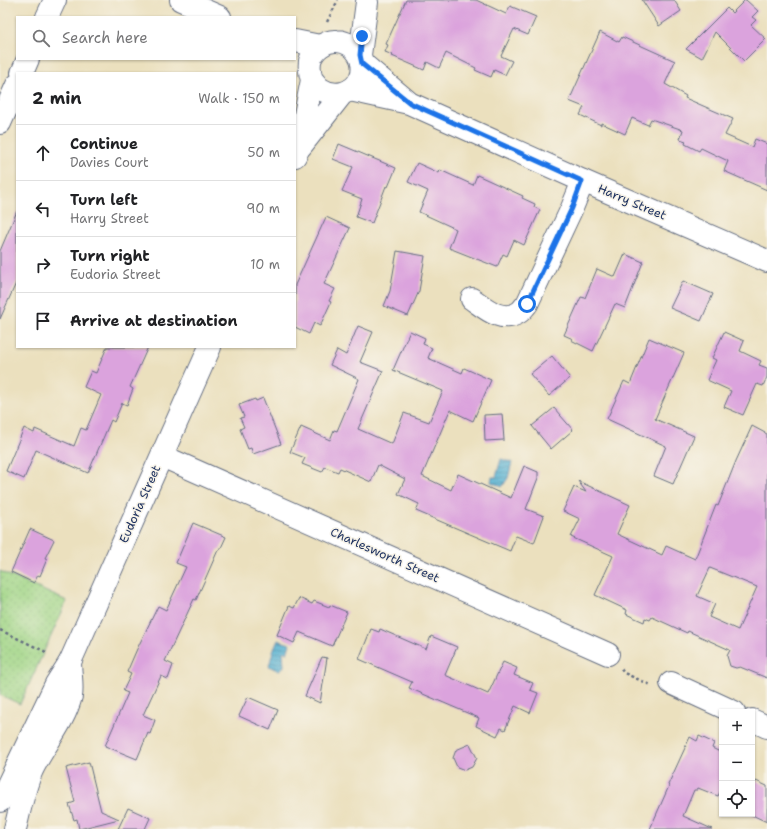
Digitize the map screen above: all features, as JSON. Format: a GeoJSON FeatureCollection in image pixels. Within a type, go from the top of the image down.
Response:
{"type":"FeatureCollection","features":[{"type":"Feature","properties":{"kind":"street"},"geometry":{"type":"LineString","coordinates":[[47,16],[54,0]]}},
{"type":"Feature","properties":{"kind":"street"},"geometry":{"type":"LineString","coordinates":[[182,0],[218,16]]}},
{"type":"Feature","properties":{"kind":"street"},"geometry":{"type":"LineString","coordinates":[[296,153],[305,70],[314,53],[326,37],[368,1]]}},
{"type":"Feature","properties":{"kind":"street"},"geometry":{"type":"LineString","coordinates":[[296,153],[346,92],[358,83],[362,74],[361,60],[368,1]]}},
{"type":"Feature","properties":{"kind":"street"},"geometry":{"type":"LineString","coordinates":[[296,41],[326,37],[350,45],[361,60]]}},
{"type":"Feature","properties":{"kind":"street"},"geometry":{"type":"LineString","coordinates":[[22,72],[28,60]]}},
{"type":"Feature","properties":{"kind":"street","name":"Harry Street"},"geometry":{"type":"LineString","coordinates":[[361,60],[410,103]]}},
{"type":"Feature","properties":{"kind":"street"},"geometry":{"type":"LineString","coordinates":[[305,70],[320,88],[330,93],[346,92]]}},
{"type":"Feature","properties":{"kind":"street"},"geometry":{"type":"LineString","coordinates":[[0,123],[16,87]]}},
{"type":"Feature","properties":{"kind":"street","name":"Harry Street"},"geometry":{"type":"LineString","coordinates":[[346,92],[410,103],[582,181],[767,261]]}},
{"type":"Feature","properties":{"kind":"street"},"geometry":{"type":"LineString","coordinates":[[472,299],[494,315],[508,316],[518,313],[527,304],[572,208],[582,181]]}},
{"type":"Feature","properties":{"kind":"street","name":"Eudoria Street"},"geometry":{"type":"LineString","coordinates":[[0,801],[56,684],[70,662],[210,348]]}},
{"type":"Feature","properties":{"kind":"street","name":"Charlesworth Street"},"geometry":{"type":"LineString","coordinates":[[162,456],[608,654]]}},
{"type":"Feature","properties":{"kind":"street","name":"Eudoria Street"},"geometry":{"type":"LineString","coordinates":[[15,829],[32,771],[45,745],[60,722],[71,695],[70,662]]}},
{"type":"Feature","properties":{"kind":"street"},"geometry":{"type":"LineString","coordinates":[[671,683],[727,709]]}},
{"type":"Feature","properties":{"kind":"street"},"geometry":{"type":"LineString","coordinates":[[755,721],[767,727]]}},
{"type":"Feature","properties":{"kind":"street"},"geometry":{"type":"LineString","coordinates":[[0,822],[4,823],[11,829]]}},
{"type":"Feature","properties":{"kind":"path"},"geometry":{"type":"LineString","coordinates":[[326,37],[328,21],[338,0]]}},
{"type":"Feature","properties":{"kind":"path"},"geometry":{"type":"LineString","coordinates":[[0,630],[48,653]]}},
{"type":"Feature","properties":{"kind":"path"},"geometry":{"type":"LineString","coordinates":[[608,654],[624,674],[654,687],[671,683]]}},
{"type":"Feature","properties":{"kind":"green space"},"geometry":{"type":"Polygon","coordinates":[[[0,571],[67,601],[20,704],[0,695],[0,571]]]}},
{"type":"Feature","properties":{"kind":"water"},"geometry":{"type":"Polygon","coordinates":[[[501,459],[512,462],[508,478],[502,487],[491,482],[492,477],[496,477],[501,459]]]}},
{"type":"Feature","properties":{"kind":"water"},"geometry":{"type":"Polygon","coordinates":[[[278,640],[290,644],[287,654],[285,651],[283,652],[284,666],[279,671],[269,666],[278,640]]]}},
{"type":"Feature","properties":{"kind":"building"},"geometry":{"type":"Polygon","coordinates":[[[406,0],[476,0],[506,14],[510,6],[536,17],[528,35],[514,29],[501,56],[512,61],[505,75],[494,70],[491,77],[475,70],[476,68],[446,53],[439,68],[427,62],[424,70],[385,52],[388,45],[386,44],[406,0]]]}},
{"type":"Feature","properties":{"kind":"building"},"geometry":{"type":"Polygon","coordinates":[[[642,0],[674,0],[681,11],[659,26],[642,0]]]}},
{"type":"Feature","properties":{"kind":"building"},"geometry":{"type":"Polygon","coordinates":[[[745,0],[758,11],[752,17],[756,20],[751,25],[766,39],[744,61],[715,32],[702,58],[686,49],[727,8],[732,13],[745,0]]]}},
{"type":"Feature","properties":{"kind":"building"},"geometry":{"type":"Polygon","coordinates":[[[600,32],[619,42],[622,37],[675,61],[665,84],[686,96],[685,98],[733,119],[725,135],[752,147],[755,139],[767,144],[767,190],[724,171],[728,161],[701,148],[699,151],[685,144],[686,141],[680,139],[683,130],[651,119],[648,125],[632,118],[625,134],[580,115],[584,107],[569,101],[600,32]]]}},
{"type":"Feature","properties":{"kind":"building"},"geometry":{"type":"Polygon","coordinates":[[[339,144],[396,168],[388,187],[386,186],[372,223],[356,217],[362,199],[342,191],[353,167],[333,159],[339,144]]]}},
{"type":"Feature","properties":{"kind":"building"},"geometry":{"type":"Polygon","coordinates":[[[417,163],[439,173],[440,170],[473,185],[477,175],[523,196],[522,198],[535,204],[534,207],[540,210],[524,245],[514,240],[507,256],[503,254],[497,267],[449,248],[456,229],[419,212],[428,191],[408,182],[417,163]]]}},
{"type":"Feature","properties":{"kind":"building"},"geometry":{"type":"Polygon","coordinates":[[[16,213],[16,283],[0,319],[0,251],[16,213]]]}},
{"type":"Feature","properties":{"kind":"building"},"geometry":{"type":"Polygon","coordinates":[[[326,217],[350,228],[324,284],[335,289],[329,301],[331,302],[320,326],[314,323],[309,334],[296,328],[296,283],[326,217]]]}},
{"type":"Feature","properties":{"kind":"building"},"geometry":{"type":"Polygon","coordinates":[[[397,251],[425,256],[419,291],[408,316],[384,306],[390,291],[397,251]]]}},
{"type":"Feature","properties":{"kind":"building"},"geometry":{"type":"Polygon","coordinates":[[[625,254],[643,262],[625,308],[615,304],[593,351],[564,335],[581,297],[585,298],[597,269],[615,277],[625,254]]]}},
{"type":"Feature","properties":{"kind":"building"},"geometry":{"type":"Polygon","coordinates":[[[683,281],[713,294],[701,321],[670,308],[683,281]]]}},
{"type":"Feature","properties":{"kind":"building"},"geometry":{"type":"Polygon","coordinates":[[[358,326],[373,332],[360,362],[383,371],[358,429],[392,444],[404,413],[429,422],[443,391],[393,370],[410,331],[425,338],[423,344],[432,348],[428,358],[462,373],[464,368],[491,380],[473,421],[450,410],[422,476],[451,490],[458,474],[511,498],[524,466],[538,472],[538,478],[526,509],[544,516],[534,543],[516,536],[510,551],[416,511],[419,504],[398,494],[405,479],[378,465],[371,482],[340,468],[338,472],[325,467],[322,472],[302,464],[305,458],[290,452],[301,427],[330,440],[334,430],[337,431],[359,379],[330,365],[337,350],[346,355],[358,326]]]}},
{"type":"Feature","properties":{"kind":"building"},"geometry":{"type":"Polygon","coordinates":[[[724,332],[744,341],[740,351],[761,361],[759,365],[767,368],[767,377],[763,386],[757,384],[743,415],[724,407],[731,391],[707,380],[716,360],[712,358],[724,332]]]}},
{"type":"Feature","properties":{"kind":"building"},"geometry":{"type":"Polygon","coordinates":[[[649,338],[684,353],[655,419],[694,436],[673,484],[654,476],[666,446],[607,419],[624,381],[630,384],[649,338]]]}},
{"type":"Feature","properties":{"kind":"building"},"geometry":{"type":"Polygon","coordinates":[[[107,348],[148,348],[130,387],[133,389],[127,405],[122,403],[114,422],[111,420],[88,473],[36,450],[24,479],[6,471],[24,428],[34,433],[35,429],[74,446],[81,428],[86,430],[101,395],[84,387],[91,371],[96,373],[107,348]]]}},
{"type":"Feature","properties":{"kind":"building"},"geometry":{"type":"Polygon","coordinates":[[[552,356],[570,378],[549,396],[530,374],[552,356]]]}},
{"type":"Feature","properties":{"kind":"building"},"geometry":{"type":"Polygon","coordinates":[[[263,398],[281,444],[253,454],[251,448],[248,449],[240,429],[244,427],[240,418],[244,417],[239,405],[255,399],[256,401],[263,398]]]}},
{"type":"Feature","properties":{"kind":"building"},"geometry":{"type":"Polygon","coordinates":[[[554,408],[573,430],[551,449],[532,426],[554,408]]]}},
{"type":"Feature","properties":{"kind":"building"},"geometry":{"type":"Polygon","coordinates":[[[502,414],[504,440],[485,441],[484,415],[502,414]]]}},
{"type":"Feature","properties":{"kind":"building"},"geometry":{"type":"Polygon","coordinates":[[[752,426],[767,434],[767,678],[740,667],[736,668],[730,666],[727,656],[730,650],[652,617],[650,620],[645,618],[644,622],[626,614],[627,610],[595,595],[613,556],[571,537],[580,519],[563,511],[574,487],[586,492],[578,481],[630,505],[617,534],[662,555],[666,546],[695,559],[716,505],[718,506],[752,426]],[[710,568],[697,596],[715,604],[709,617],[738,630],[757,587],[710,568]]]}},
{"type":"Feature","properties":{"kind":"building"},"geometry":{"type":"Polygon","coordinates":[[[193,523],[226,537],[220,550],[218,550],[196,600],[194,599],[165,661],[173,665],[168,679],[161,676],[143,715],[155,720],[150,734],[148,733],[137,759],[105,746],[128,693],[123,691],[131,674],[127,672],[137,649],[158,606],[166,610],[186,567],[176,563],[193,523]]]}},
{"type":"Feature","properties":{"kind":"building"},"geometry":{"type":"Polygon","coordinates":[[[30,529],[54,540],[45,558],[47,559],[40,576],[38,575],[34,583],[11,572],[30,529]]]}},
{"type":"Feature","properties":{"kind":"building"},"geometry":{"type":"Polygon","coordinates":[[[299,598],[312,604],[314,601],[329,607],[330,605],[347,612],[332,646],[299,632],[294,643],[277,635],[289,606],[294,608],[299,598]]]}},
{"type":"Feature","properties":{"kind":"building"},"geometry":{"type":"Polygon","coordinates":[[[371,629],[379,632],[380,629],[426,649],[431,636],[457,647],[445,675],[488,694],[503,662],[517,668],[514,675],[533,683],[530,690],[538,693],[530,713],[515,706],[505,730],[501,728],[497,736],[476,726],[479,718],[409,688],[412,682],[359,659],[371,629]]]}},
{"type":"Feature","properties":{"kind":"building"},"geometry":{"type":"Polygon","coordinates":[[[322,657],[327,658],[320,703],[305,696],[322,657]]]}},
{"type":"Feature","properties":{"kind":"building"},"geometry":{"type":"Polygon","coordinates":[[[248,697],[278,710],[270,730],[239,716],[248,697]]]}},
{"type":"Feature","properties":{"kind":"building"},"geometry":{"type":"Polygon","coordinates":[[[699,736],[714,743],[712,748],[719,752],[719,794],[718,796],[698,788],[697,790],[694,790],[683,816],[712,829],[650,829],[690,737],[697,741],[699,736]]]}},
{"type":"Feature","properties":{"kind":"building"},"geometry":{"type":"Polygon","coordinates":[[[470,744],[477,758],[472,767],[465,770],[457,767],[453,758],[456,750],[470,744]]]}},
{"type":"Feature","properties":{"kind":"building"},"geometry":{"type":"Polygon","coordinates":[[[89,762],[101,811],[119,819],[79,829],[77,819],[74,820],[69,804],[75,802],[66,768],[89,762]]]}},
{"type":"Feature","properties":{"kind":"building"},"geometry":{"type":"Polygon","coordinates":[[[756,781],[767,786],[767,822],[755,816],[756,781]]]}},
{"type":"Feature","properties":{"kind":"building"},"geometry":{"type":"Polygon","coordinates":[[[128,808],[150,818],[145,829],[118,829],[128,808]]]}},
{"type":"Feature","properties":{"kind":"route"},"geometry":{"type":"LineString","coordinates":[[362,36],[360,55],[362,64],[410,103],[582,181],[572,208],[527,304]]}}]}
